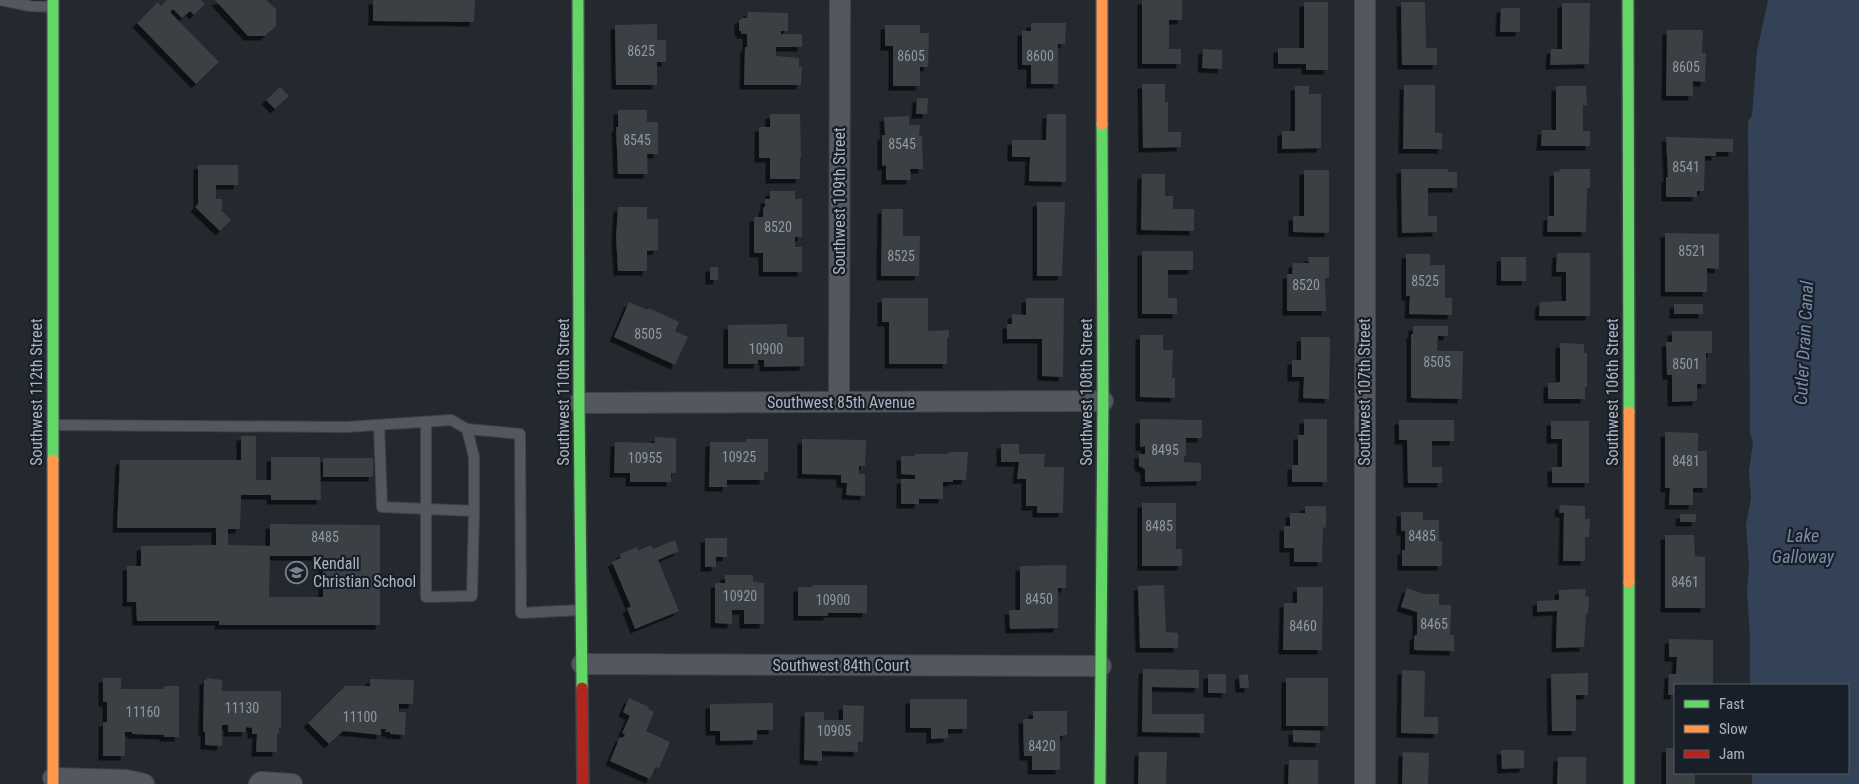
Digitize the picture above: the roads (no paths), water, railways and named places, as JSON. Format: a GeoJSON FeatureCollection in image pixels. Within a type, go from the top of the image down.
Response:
{"type":"FeatureCollection","features":[{"type":"Feature","properties":{"kind":"street","name":"Southwest 110th Street"},"geometry":{"type":"LineString","coordinates":[[578,0],[580,610],[583,784]]}},
{"type":"Feature","properties":{"kind":"street","name":"Southwest 109th Street"},"geometry":{"type":"LineString","coordinates":[[839,402],[840,0]]}},
{"type":"Feature","properties":{"kind":"street","name":"Southwest 108th Street"},"geometry":{"type":"LineString","coordinates":[[1100,784],[1103,401],[1102,0]]}},
{"type":"Feature","properties":{"kind":"street","name":"Southwest 107th Street"},"geometry":{"type":"LineString","coordinates":[[1365,0],[1365,784]]}},
{"type":"Feature","properties":{"kind":"street","name":"Southwest 106th Street"},"geometry":{"type":"LineString","coordinates":[[1628,0],[1629,784]]}},
{"type":"Feature","properties":{"kind":"street","name":"Southwest 112th Street"},"geometry":{"type":"LineString","coordinates":[[53,4],[53,781]]}},
{"type":"Feature","properties":{"kind":"street","name":"Southwest 85th Avenue"},"geometry":{"type":"LineString","coordinates":[[579,403],[1103,401]]}},
{"type":"Feature","properties":{"kind":"street","name":"Southwest 84th Court"},"geometry":{"type":"LineString","coordinates":[[582,664],[1101,666]]}},
{"type":"Feature","properties":{"kind":"street"},"geometry":{"type":"LineString","coordinates":[[53,781],[126,780],[144,784]]}},
{"type":"Feature","properties":{"kind":"street"},"geometry":{"type":"LineString","coordinates":[[259,784],[261,782],[292,784]]}},
{"type":"Feature","properties":{"kind":"lane"},"geometry":{"type":"LineString","coordinates":[[0,0],[30,6],[53,4]]}},
{"type":"Feature","properties":{"kind":"lane"},"geometry":{"type":"LineString","coordinates":[[52,425],[346,427],[451,420],[467,430],[520,434],[521,613],[580,610]]}},
{"type":"Feature","properties":{"kind":"lane"},"geometry":{"type":"LineString","coordinates":[[426,422],[426,597],[472,596],[474,457],[467,430]]}},
{"type":"Feature","properties":{"kind":"lane"},"geometry":{"type":"LineString","coordinates":[[379,425],[382,507],[474,511]]}},
{"type":"Feature","properties":{"kind":"water","name":"Lake Galloway"},"geometry":{"type":"Polygon","coordinates":[[[1768,0],[1859,0],[1859,784],[1752,784],[1752,774],[1849,774],[1849,684],[1750,684],[1750,636],[1747,590],[1749,566],[1746,525],[1751,499],[1749,471],[1753,442],[1750,433],[1748,122],[1752,116],[1757,51],[1768,0]]]}},
{"type":"Feature","properties":{"kind":"place","name":"Kendall Christian School"},"geometry":{"type":"Point","coordinates":[297,572]}},
{"type":"Feature","properties":{"kind":"water label","name":"Cutler Drain Canal"},"geometry":{"type":"Point","coordinates":[1804,343]}}]}
